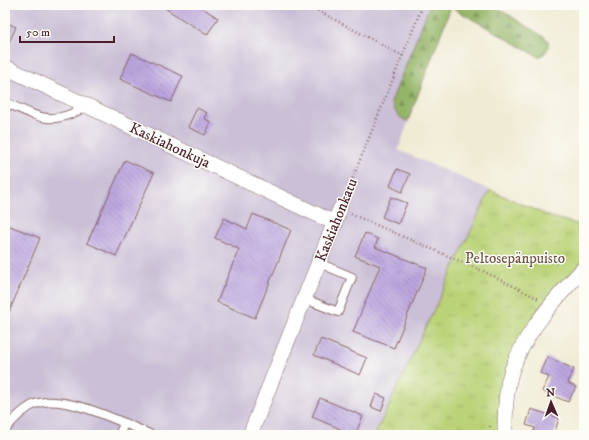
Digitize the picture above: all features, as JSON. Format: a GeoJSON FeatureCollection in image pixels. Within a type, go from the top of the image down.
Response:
{"type":"FeatureCollection","features":[{"type":"Feature","properties":{"kind":"street","name":"Kaskiahonkuja"},"geometry":{"type":"LineString","coordinates":[[5,68],[335,224]]}},
{"type":"Feature","properties":{"kind":"street","name":"Kaskiahonkatu"},"geometry":{"type":"LineString","coordinates":[[250,435],[340,209]]}},
{"type":"Feature","properties":{"kind":"street"},"geometry":{"type":"LineString","coordinates":[[505,435],[507,391],[511,373],[518,356],[544,312],[584,268]]}},
{"type":"Feature","properties":{"kind":"lane"},"geometry":{"type":"LineString","coordinates":[[5,102],[39,118],[57,119],[72,115],[87,106]]}},
{"type":"Feature","properties":{"kind":"lane"},"geometry":{"type":"LineString","coordinates":[[305,299],[338,312],[352,277],[319,263]]}},
{"type":"Feature","properties":{"kind":"lane"},"geometry":{"type":"LineString","coordinates":[[5,430],[24,410],[35,404],[49,401],[64,402],[84,407],[152,435]]}},
{"type":"Feature","properties":{"kind":"lane"},"geometry":{"type":"LineString","coordinates":[[119,435],[124,424]]}},
{"type":"Feature","properties":{"kind":"path"},"geometry":{"type":"LineString","coordinates":[[307,5],[402,56]]}},
{"type":"Feature","properties":{"kind":"path","name":"Kaskiahonkatu"},"geometry":{"type":"LineString","coordinates":[[340,209],[423,5]]}},
{"type":"Feature","properties":{"kind":"path"},"geometry":{"type":"LineString","coordinates":[[340,209],[485,272],[539,299]]}},
{"type":"Feature","properties":{"kind":"shaded area"},"geometry":{"type":"Polygon","coordinates":[[[5,5],[451,5],[398,150],[490,190],[375,435],[5,435],[5,5]]]}},
{"type":"Feature","properties":{"kind":"green space"},"geometry":{"type":"Polygon","coordinates":[[[430,5],[493,5],[548,40],[548,48],[544,54],[539,57],[451,7],[408,121],[397,114],[391,102],[430,5]]]}},
{"type":"Feature","properties":{"kind":"green space","name":"Peltosepänpuisto"},"geometry":{"type":"Polygon","coordinates":[[[490,190],[551,217],[584,226],[584,260],[535,313],[498,435],[375,435],[490,190]]]}},
{"type":"Feature","properties":{"kind":"building"},"geometry":{"type":"Polygon","coordinates":[[[160,5],[198,5],[218,18],[207,35],[160,5]]]}},
{"type":"Feature","properties":{"kind":"building"},"geometry":{"type":"Polygon","coordinates":[[[5,22],[16,27],[5,51],[5,22]]]}},
{"type":"Feature","properties":{"kind":"building"},"geometry":{"type":"Polygon","coordinates":[[[132,53],[183,76],[171,102],[120,79],[132,53]]]}},
{"type":"Feature","properties":{"kind":"building"},"geometry":{"type":"Polygon","coordinates":[[[197,108],[207,113],[204,118],[211,122],[205,135],[188,127],[197,108]]]}},
{"type":"Feature","properties":{"kind":"building"},"geometry":{"type":"Polygon","coordinates":[[[125,160],[154,173],[116,256],[87,243],[125,160]]]}},
{"type":"Feature","properties":{"kind":"building"},"geometry":{"type":"Polygon","coordinates":[[[397,169],[410,174],[402,192],[390,186],[397,169]]]}},
{"type":"Feature","properties":{"kind":"building"},"geometry":{"type":"Polygon","coordinates":[[[391,197],[407,203],[398,224],[382,217],[391,197]]]}},
{"type":"Feature","properties":{"kind":"building"},"geometry":{"type":"Polygon","coordinates":[[[253,214],[291,230],[255,318],[217,302],[239,249],[215,238],[224,218],[247,229],[253,214]]]}},
{"type":"Feature","properties":{"kind":"building"},"geometry":{"type":"Polygon","coordinates":[[[5,224],[40,238],[5,322],[5,224]]]}},
{"type":"Feature","properties":{"kind":"building"},"geometry":{"type":"Polygon","coordinates":[[[365,233],[378,239],[375,247],[427,268],[394,348],[353,332],[380,266],[355,256],[365,233]]]}},
{"type":"Feature","properties":{"kind":"building"},"geometry":{"type":"Polygon","coordinates":[[[321,339],[367,358],[360,375],[314,355],[321,339]]]}},
{"type":"Feature","properties":{"kind":"building"},"geometry":{"type":"Polygon","coordinates":[[[547,357],[574,369],[568,383],[576,387],[568,402],[542,391],[549,377],[540,373],[547,357]]]}},
{"type":"Feature","properties":{"kind":"building"},"geometry":{"type":"Polygon","coordinates":[[[376,394],[386,398],[381,411],[371,407],[376,394]]]}},
{"type":"Feature","properties":{"kind":"building"},"geometry":{"type":"Polygon","coordinates":[[[320,398],[363,416],[355,435],[312,417],[320,398]]]}},
{"type":"Feature","properties":{"kind":"building"},"geometry":{"type":"Polygon","coordinates":[[[531,409],[559,418],[554,435],[533,435],[535,428],[526,425],[531,409]]]}}]}
